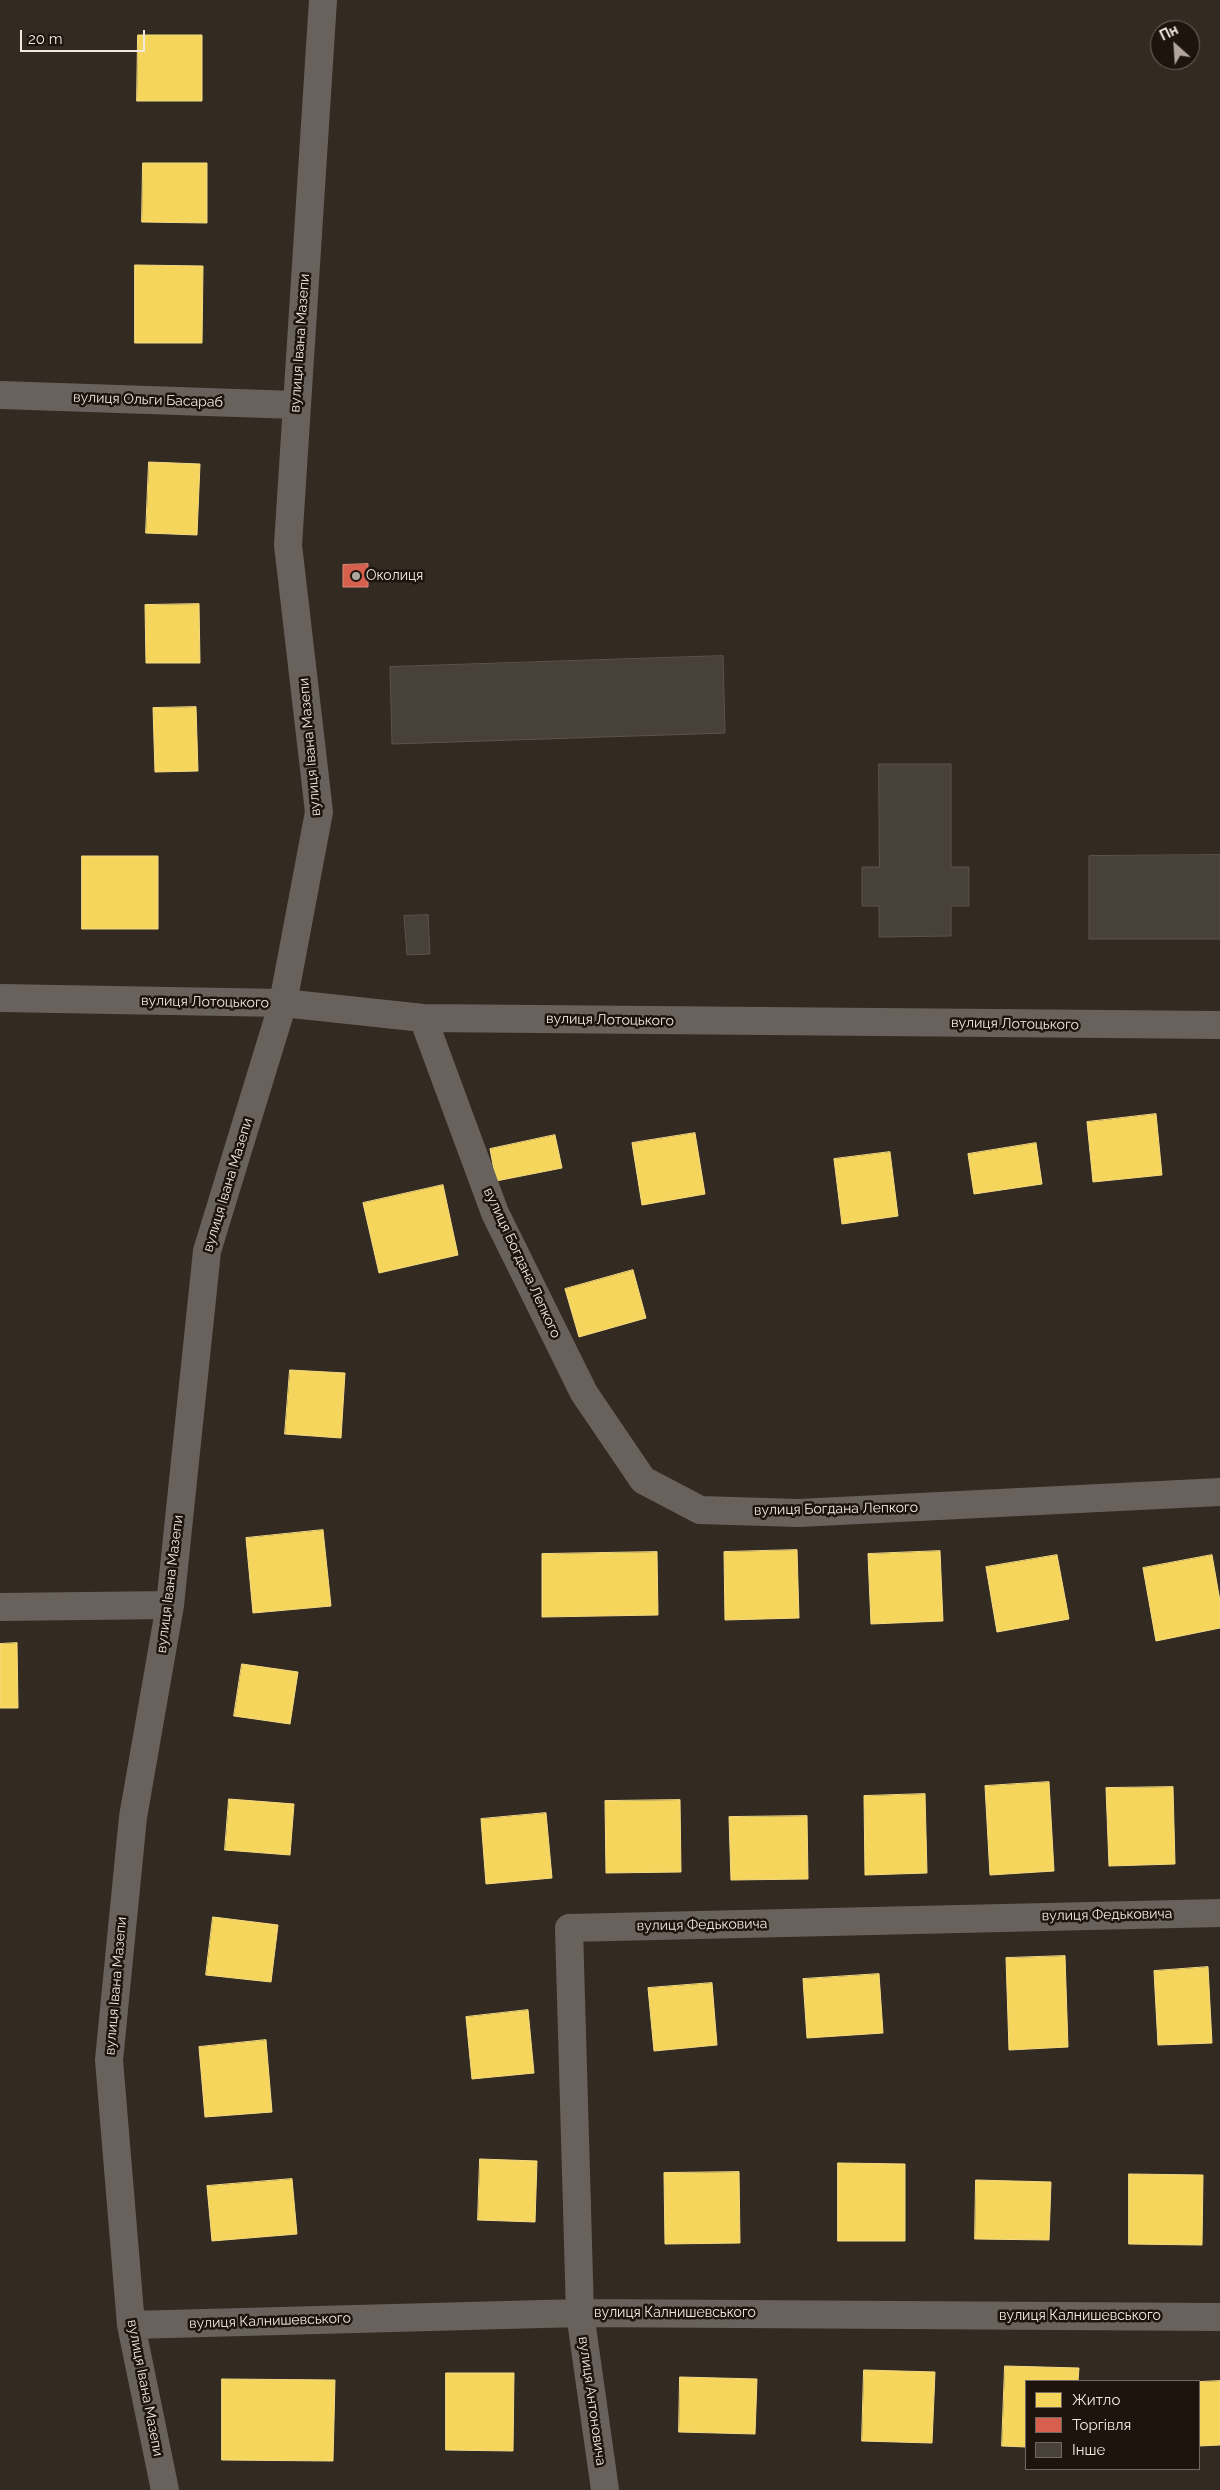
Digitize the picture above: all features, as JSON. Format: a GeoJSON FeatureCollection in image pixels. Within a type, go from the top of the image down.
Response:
{"type":"FeatureCollection","features":[{"type":"Feature","properties":{"kind":"street","name":"вулиця Івана Мазепи"},"geometry":{"type":"LineString","coordinates":[[165,2490],[131,2325],[109,2060],[132,1818],[170,1605],[207,1251],[283,1003],[319,812],[288,545],[323,0]]}},
{"type":"Feature","properties":{"kind":"street","name":"вулиця Ольги Басараб"},"geometry":{"type":"LineString","coordinates":[[0,395],[296,405]]}},
{"type":"Feature","properties":{"kind":"street","name":"вулиця Лотоцького"},"geometry":{"type":"LineString","coordinates":[[0,998],[283,1003],[423,1018],[1220,1026]]}},
{"type":"Feature","properties":{"kind":"street","name":"вулиця Богдана Лепкого"},"geometry":{"type":"LineString","coordinates":[[423,1018],[495,1213],[584,1393],[643,1480],[700,1510],[799,1513],[1220,1492]]}},
{"type":"Feature","properties":{"kind":"street"},"geometry":{"type":"LineString","coordinates":[[0,1608],[170,1605]]}},
{"type":"Feature","properties":{"kind":"street","name":"вулиця Федьковича"},"geometry":{"type":"LineString","coordinates":[[580,2313],[569,1928],[1220,1912]]}},
{"type":"Feature","properties":{"kind":"street","name":"вулиця Калнишевського"},"geometry":{"type":"LineString","coordinates":[[131,2325],[580,2313],[1220,2317]]}},
{"type":"Feature","properties":{"kind":"street","name":"вулиця Антоновича"},"geometry":{"type":"LineString","coordinates":[[580,2313],[605,2490]]}},
{"type":"Feature","properties":{"kind":"building: Житло"},"geometry":{"type":"Polygon","coordinates":[[[138,35],[202,35],[202,101],[137,101],[138,35]]]}},
{"type":"Feature","properties":{"kind":"building: Житло"},"geometry":{"type":"Polygon","coordinates":[[[143,163],[207,163],[207,223],[142,222],[143,163]]]}},
{"type":"Feature","properties":{"kind":"building: Житло"},"geometry":{"type":"Polygon","coordinates":[[[135,265],[203,266],[202,343],[135,343],[135,265]]]}},
{"type":"Feature","properties":{"kind":"building: Житло"},"geometry":{"type":"Polygon","coordinates":[[[149,462],[200,464],[197,535],[146,533],[149,462]]]}},
{"type":"Feature","properties":{"kind":"building: Житло"},"geometry":{"type":"Polygon","coordinates":[[[199,604],[200,663],[146,663],[145,605],[199,604]]]}},
{"type":"Feature","properties":{"kind":"building: Житло"},"geometry":{"type":"Polygon","coordinates":[[[196,707],[198,771],[155,772],[153,708],[196,707]]]}},
{"type":"Feature","properties":{"kind":"building: Житло"},"geometry":{"type":"Polygon","coordinates":[[[82,856],[158,856],[158,929],[82,929],[82,856]]]}},
{"type":"Feature","properties":{"kind":"building: Житло"},"geometry":{"type":"Polygon","coordinates":[[[1156,1114],[1162,1175],[1093,1182],[1087,1122],[1156,1114]]]}},
{"type":"Feature","properties":{"kind":"building: Житло"},"geometry":{"type":"Polygon","coordinates":[[[695,1133],[705,1194],[642,1205],[632,1143],[695,1133]]]}},
{"type":"Feature","properties":{"kind":"building: Житло"},"geometry":{"type":"Polygon","coordinates":[[[555,1135],[562,1168],[496,1181],[490,1149],[555,1135]]]}},
{"type":"Feature","properties":{"kind":"building: Житло"},"geometry":{"type":"Polygon","coordinates":[[[1036,1143],[1042,1184],[974,1194],[968,1154],[1036,1143]]]}},
{"type":"Feature","properties":{"kind":"building: Житло"},"geometry":{"type":"Polygon","coordinates":[[[890,1152],[898,1216],[842,1224],[834,1159],[890,1152]]]}},
{"type":"Feature","properties":{"kind":"building: Житло"},"geometry":{"type":"Polygon","coordinates":[[[443,1185],[458,1255],[379,1273],[363,1203],[443,1185]]]}},
{"type":"Feature","properties":{"kind":"building: Житло"},"geometry":{"type":"Polygon","coordinates":[[[633,1270],[646,1318],[579,1337],[565,1289],[633,1270]]]}},
{"type":"Feature","properties":{"kind":"building: Житло"},"geometry":{"type":"Polygon","coordinates":[[[290,1370],[345,1373],[341,1438],[285,1434],[290,1370]]]}},
{"type":"Feature","properties":{"kind":"building: Житло"},"geometry":{"type":"Polygon","coordinates":[[[323,1530],[331,1606],[253,1613],[246,1538],[323,1530]]]}},
{"type":"Feature","properties":{"kind":"building: Житло"},"geometry":{"type":"Polygon","coordinates":[[[797,1550],[799,1618],[725,1620],[724,1552],[797,1550]]]}},
{"type":"Feature","properties":{"kind":"building: Житло"},"geometry":{"type":"Polygon","coordinates":[[[940,1551],[943,1621],[871,1624],[868,1554],[940,1551]]]}},
{"type":"Feature","properties":{"kind":"building: Житло"},"geometry":{"type":"Polygon","coordinates":[[[657,1552],[658,1615],[542,1617],[542,1554],[657,1552]]]}},
{"type":"Feature","properties":{"kind":"building: Житло"},"geometry":{"type":"Polygon","coordinates":[[[1057,1555],[1069,1619],[997,1632],[986,1567],[1057,1555]]]}},
{"type":"Feature","properties":{"kind":"building: Житло"},"geometry":{"type":"Polygon","coordinates":[[[1212,1555],[1220,1601],[1220,1628],[1156,1641],[1143,1568],[1212,1555]]]}},
{"type":"Feature","properties":{"kind":"building: Житло"},"geometry":{"type":"Polygon","coordinates":[[[17,1643],[18,1708],[0,1708],[0,1644],[17,1643]]]}},
{"type":"Feature","properties":{"kind":"building: Житло"},"geometry":{"type":"Polygon","coordinates":[[[242,1664],[298,1672],[290,1724],[234,1716],[242,1664]]]}},
{"type":"Feature","properties":{"kind":"building: Житло"},"geometry":{"type":"Polygon","coordinates":[[[1049,1782],[1054,1871],[990,1875],[985,1786],[1049,1782]]]}},
{"type":"Feature","properties":{"kind":"building: Житло"},"geometry":{"type":"Polygon","coordinates":[[[1173,1787],[1175,1864],[1109,1866],[1106,1788],[1173,1787]]]}},
{"type":"Feature","properties":{"kind":"building: Житло"},"geometry":{"type":"Polygon","coordinates":[[[925,1794],[927,1873],[865,1875],[864,1796],[925,1794]]]}},
{"type":"Feature","properties":{"kind":"building: Житло"},"geometry":{"type":"Polygon","coordinates":[[[229,1799],[294,1804],[290,1855],[225,1850],[229,1799]]]}},
{"type":"Feature","properties":{"kind":"building: Житло"},"geometry":{"type":"Polygon","coordinates":[[[680,1800],[681,1872],[606,1873],[605,1801],[680,1800]]]}},
{"type":"Feature","properties":{"kind":"building: Житло"},"geometry":{"type":"Polygon","coordinates":[[[546,1813],[552,1878],[486,1884],[481,1819],[546,1813]]]}},
{"type":"Feature","properties":{"kind":"building: Житло"},"geometry":{"type":"Polygon","coordinates":[[[807,1816],[808,1879],[731,1880],[729,1817],[807,1816]]]}},
{"type":"Feature","properties":{"kind":"building: Житло"},"geometry":{"type":"Polygon","coordinates":[[[213,1917],[278,1925],[271,1982],[206,1975],[213,1917]]]}},
{"type":"Feature","properties":{"kind":"building: Житло"},"geometry":{"type":"Polygon","coordinates":[[[1065,1956],[1068,2047],[1009,2050],[1006,1958],[1065,1956]]]}},
{"type":"Feature","properties":{"kind":"building: Житло"},"geometry":{"type":"Polygon","coordinates":[[[1208,1967],[1212,2043],[1158,2045],[1154,1971],[1208,1967]]]}},
{"type":"Feature","properties":{"kind":"building: Житло"},"geometry":{"type":"Polygon","coordinates":[[[879,1974],[883,2033],[807,2038],[803,1979],[879,1974]]]}},
{"type":"Feature","properties":{"kind":"building: Житло"},"geometry":{"type":"Polygon","coordinates":[[[712,1983],[717,2045],[654,2051],[648,1988],[712,1983]]]}},
{"type":"Feature","properties":{"kind":"building: Житло"},"geometry":{"type":"Polygon","coordinates":[[[528,2010],[534,2073],[472,2079],[466,2017],[528,2010]]]}},
{"type":"Feature","properties":{"kind":"building: Житло"},"geometry":{"type":"Polygon","coordinates":[[[266,2040],[272,2112],[205,2117],[199,2047],[266,2040]]]}},
{"type":"Feature","properties":{"kind":"building: Житло"},"geometry":{"type":"Polygon","coordinates":[[[480,2159],[537,2161],[535,2222],[478,2220],[480,2159]]]}},
{"type":"Feature","properties":{"kind":"building: Житло"},"geometry":{"type":"Polygon","coordinates":[[[838,2163],[905,2164],[905,2241],[838,2241],[838,2163]]]}},
{"type":"Feature","properties":{"kind":"building: Житло"},"geometry":{"type":"Polygon","coordinates":[[[739,2172],[740,2243],[665,2244],[664,2173],[739,2172]]]}},
{"type":"Feature","properties":{"kind":"building: Житло"},"geometry":{"type":"Polygon","coordinates":[[[1129,2174],[1203,2175],[1202,2245],[1129,2244],[1129,2174]]]}},
{"type":"Feature","properties":{"kind":"building: Житло"},"geometry":{"type":"Polygon","coordinates":[[[292,2179],[297,2234],[212,2241],[207,2186],[292,2179]]]}},
{"type":"Feature","properties":{"kind":"building: Житло"},"geometry":{"type":"Polygon","coordinates":[[[976,2180],[1051,2182],[1049,2240],[975,2239],[976,2180]]]}},
{"type":"Feature","properties":{"kind":"building: Житло"},"geometry":{"type":"Polygon","coordinates":[[[1005,2366],[1079,2368],[1078,2380],[1025,2380],[1025,2447],[1002,2446],[1005,2366]]]}},
{"type":"Feature","properties":{"kind":"building: Житло"},"geometry":{"type":"Polygon","coordinates":[[[864,2370],[935,2372],[932,2443],[862,2441],[864,2370]]]}},
{"type":"Feature","properties":{"kind":"building: Житло"},"geometry":{"type":"Polygon","coordinates":[[[446,2373],[514,2373],[513,2451],[446,2450],[446,2373]]]}},
{"type":"Feature","properties":{"kind":"building: Житло"},"geometry":{"type":"Polygon","coordinates":[[[680,2377],[757,2379],[755,2434],[679,2432],[680,2377]]]}},
{"type":"Feature","properties":{"kind":"building: Житло"},"geometry":{"type":"Polygon","coordinates":[[[222,2379],[335,2380],[333,2461],[222,2460],[222,2379]]]}},
{"type":"Feature","properties":{"kind":"building: Житло"},"geometry":{"type":"Polygon","coordinates":[[[1220,2381],[1220,2445],[1200,2446],[1200,2382],[1220,2381]]]}},
{"type":"Feature","properties":{"kind":"building: Торгівля","name":"Околиця"},"geometry":{"type":"Polygon","coordinates":[[[368,564],[368,587],[343,587],[343,565],[368,564]]]}},
{"type":"Feature","properties":{"kind":"building: Інше"},"geometry":{"type":"Polygon","coordinates":[[[723,656],[725,733],[392,744],[390,667],[723,656]]]}},
{"type":"Feature","properties":{"kind":"building: Інше"},"geometry":{"type":"Polygon","coordinates":[[[879,764],[951,764],[951,867],[969,867],[969,906],[951,906],[951,936],[879,937],[879,906],[862,906],[862,867],[879,867],[879,764]]]}},
{"type":"Feature","properties":{"kind":"building: Інше"},"geometry":{"type":"Polygon","coordinates":[[[1220,855],[1220,939],[1089,939],[1089,856],[1220,855]]]}},
{"type":"Feature","properties":{"kind":"building: Інше"},"geometry":{"type":"Polygon","coordinates":[[[428,915],[430,954],[407,955],[404,916],[428,915]]]}},
{"type":"Feature","properties":{"kind":"place","name":"Околиця"},"geometry":{"type":"Point","coordinates":[356,576]}}]}
